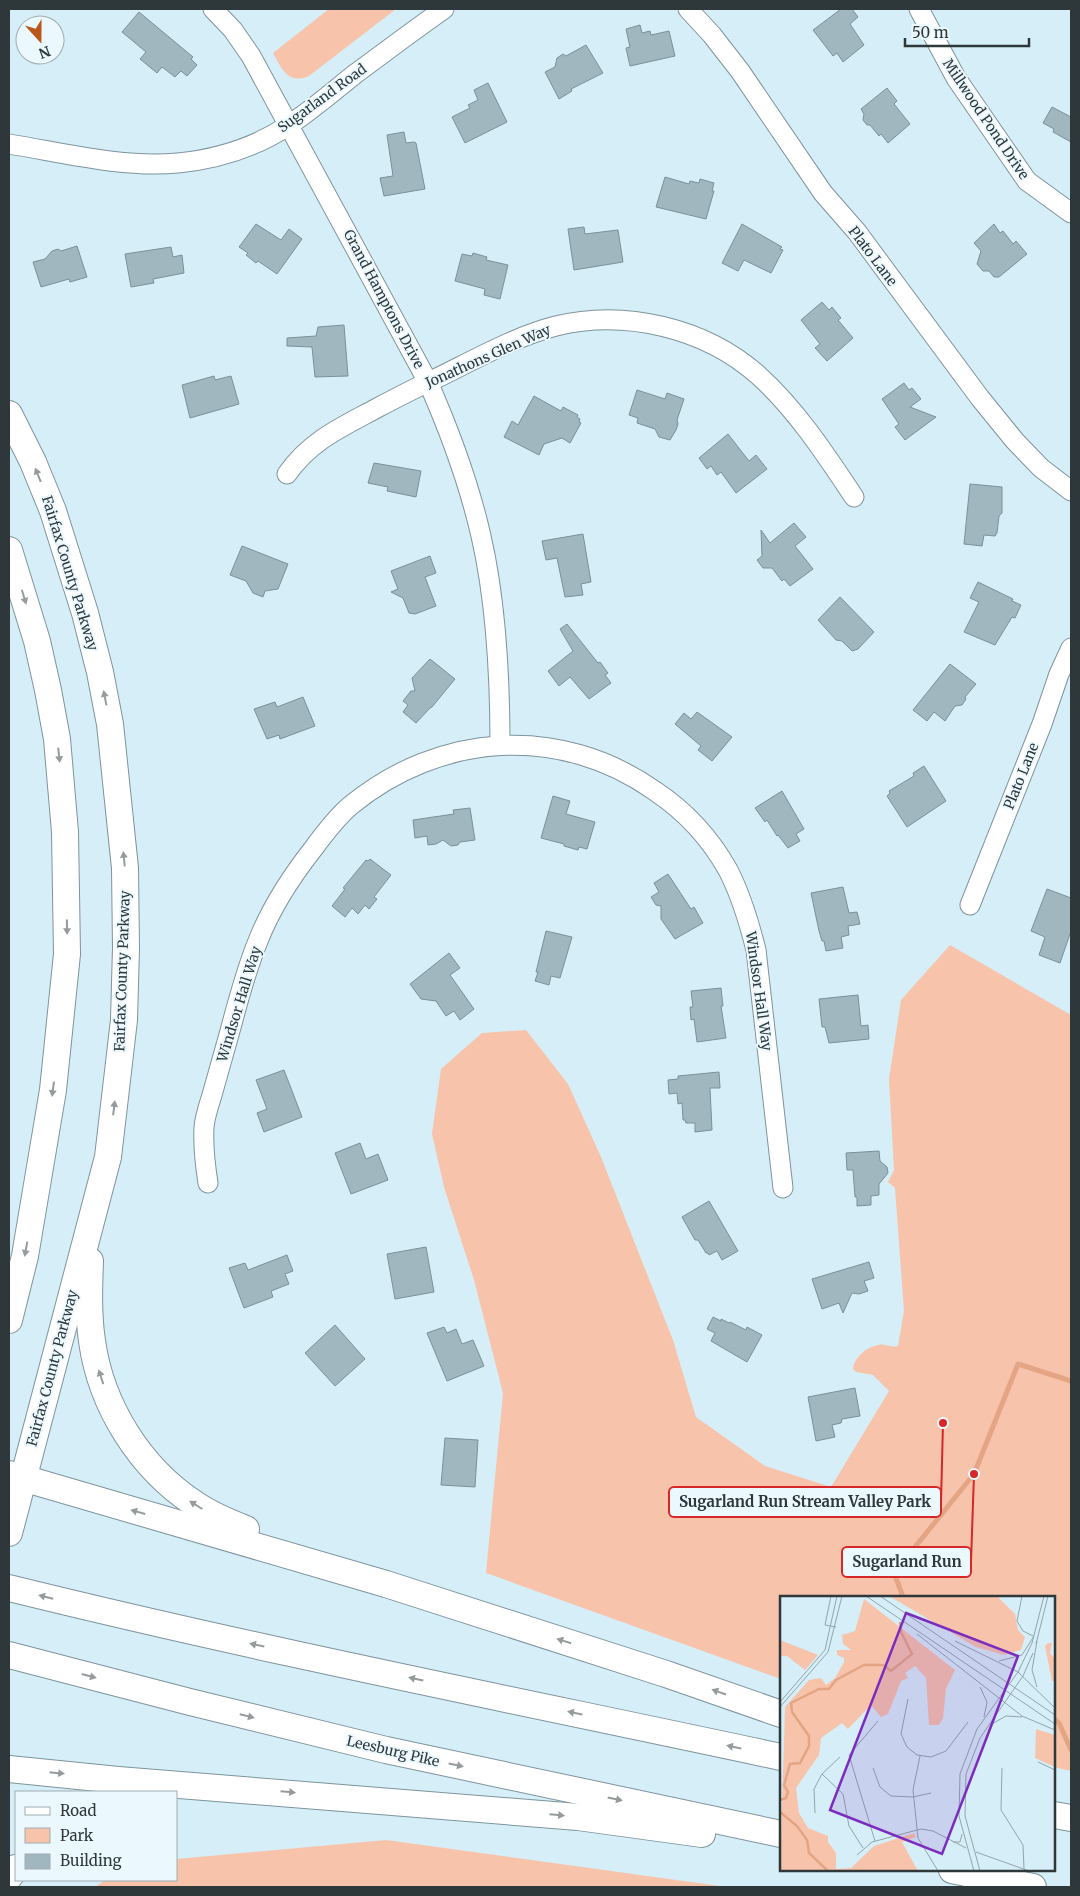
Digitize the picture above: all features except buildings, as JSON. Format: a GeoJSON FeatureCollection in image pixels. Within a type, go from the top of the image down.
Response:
{"type":"FeatureCollection","features":[{"type":"Feature","properties":{"kind":"highway","name":"Fairfax County Parkway"},"geometry":{"type":"LineString","coordinates":[[9,414],[53,510],[70,562],[100,672],[110,724],[125,868],[126,948],[124,1020],[108,1157],[16,1476],[9,1533]]}},
{"type":"Feature","properties":{"kind":"highway"},"geometry":{"type":"LineString","coordinates":[[9,550],[37,642],[57,739],[65,832],[67,954],[53,1090],[25,1256],[9,1320]]}},
{"type":"Feature","properties":{"kind":"highway"},"geometry":{"type":"LineString","coordinates":[[9,1237],[44,1142]]}},
{"type":"Feature","properties":{"kind":"highway"},"geometry":{"type":"LineString","coordinates":[[108,1157],[90,1255],[90,1319],[92,1342],[102,1380],[113,1409],[126,1434],[156,1472],[173,1488],[222,1520],[386,1584]]}},
{"type":"Feature","properties":{"kind":"highway"},"geometry":{"type":"LineString","coordinates":[[16,1476],[386,1584],[657,1671],[780,1714]]}},
{"type":"Feature","properties":{"kind":"highway"},"geometry":{"type":"LineString","coordinates":[[9,1588],[320,1659],[780,1757]]}},
{"type":"Feature","properties":{"kind":"highway","name":"Leesburg Pike"},"geometry":{"type":"LineString","coordinates":[[9,1655],[386,1750],[780,1834]]}},
{"type":"Feature","properties":{"kind":"highway"},"geometry":{"type":"LineString","coordinates":[[9,1768],[118,1780],[240,1788],[578,1817],[780,1846]]}},
{"type":"Feature","properties":{"kind":"highway"},"geometry":{"type":"LineString","coordinates":[[178,1793],[240,1788]]}},
{"type":"Feature","properties":{"kind":"highway"},"geometry":{"type":"LineString","coordinates":[[942,1871],[1003,1880]]}},
{"type":"Feature","properties":{"kind":"highway"},"geometry":{"type":"LineString","coordinates":[[957,1871],[1033,1887]]}},
{"type":"Feature","properties":{"kind":"street","name":"Grand Hamptons Drive"},"geometry":{"type":"LineString","coordinates":[[213,9],[233,30],[251,56],[290,125],[428,382],[453,442],[468,484],[482,537],[492,595],[500,713],[500,745]]}},
{"type":"Feature","properties":{"kind":"street","name":"Sugarland Road"},"geometry":{"type":"LineString","coordinates":[[9,144],[114,161],[147,163],[178,163],[229,154],[259,142],[290,125],[444,9]]}},
{"type":"Feature","properties":{"kind":"street","name":"Plato Lane"},"geometry":{"type":"LineString","coordinates":[[688,9],[712,35],[740,71],[823,193],[857,232],[980,398],[1015,441],[1041,468],[1071,491]]}},
{"type":"Feature","properties":{"kind":"street","name":"Millwood Pond Drive"},"geometry":{"type":"LineString","coordinates":[[919,9],[956,78],[1027,182],[1071,213]]}},
{"type":"Feature","properties":{"kind":"street","name":"Jonathons Glen Way"},"geometry":{"type":"LineString","coordinates":[[287,474],[307,450],[326,435],[428,382],[522,338],[556,326],[584,321],[611,320],[642,322],[674,329],[712,344],[757,374],[779,395],[829,460],[854,497]]}},
{"type":"Feature","properties":{"kind":"street","name":"Plato Lane"},"geometry":{"type":"LineString","coordinates":[[970,905],[1042,724],[1059,674],[1071,648]]}},
{"type":"Feature","properties":{"kind":"street","name":"Windsor Hall Way"},"geometry":{"type":"LineString","coordinates":[[208,1183],[203,1155],[204,1124],[244,979],[258,940],[275,905],[298,869],[323,836],[348,808],[373,788],[402,772],[433,759],[466,750],[500,745],[530,745],[558,748],[602,762],[642,782],[668,799],[690,819],[711,844],[727,868],[748,917],[756,950],[783,1188]]}},
{"type":"Feature","properties":{"kind":"green space"},"geometry":{"type":"Polygon","coordinates":[[[329,9],[396,9],[309,76],[296,78],[286,74],[273,53],[329,9]]]}},
{"type":"Feature","properties":{"kind":"green space"},"geometry":{"type":"Polygon","coordinates":[[[950,945],[1071,1015],[1071,1771],[1055,1767],[1055,1596],[780,1596],[780,1679],[486,1573],[503,1393],[474,1280],[444,1187],[432,1134],[441,1069],[482,1033],[526,1030],[568,1084],[601,1157],[673,1340],[696,1417],[765,1466],[831,1487],[889,1391],[873,1375],[856,1372],[853,1369],[854,1365],[861,1354],[869,1348],[880,1345],[898,1346],[904,1311],[895,1188],[888,1182],[894,1170],[889,1079],[901,1000],[950,945]]]}},
{"type":"Feature","properties":{"kind":"green space"},"geometry":{"type":"Polygon","coordinates":[[[386,1840],[727,1887],[95,1887],[104,1881],[178,1881],[178,1859],[386,1840]]]}},
{"type":"Feature","properties":{"kind":"waterway"},"geometry":{"type":"LineString","coordinates":[[903,1596],[894,1573],[974,1474],[1018,1364],[1071,1381]]}},
{"type":"Feature","properties":{"kind":"waterway"},"geometry":{"type":"LineString","coordinates":[[1055,1720],[1059,1723],[1071,1750]]}},
{"type":"Feature","properties":{"kind":"place","name":"Sugarland Run Stream Valley Park"},"geometry":{"type":"Point","coordinates":[943,1423]}},
{"type":"Feature","properties":{"kind":"place","name":"Sugarland Run"},"geometry":{"type":"Point","coordinates":[974,1474]}}]}
